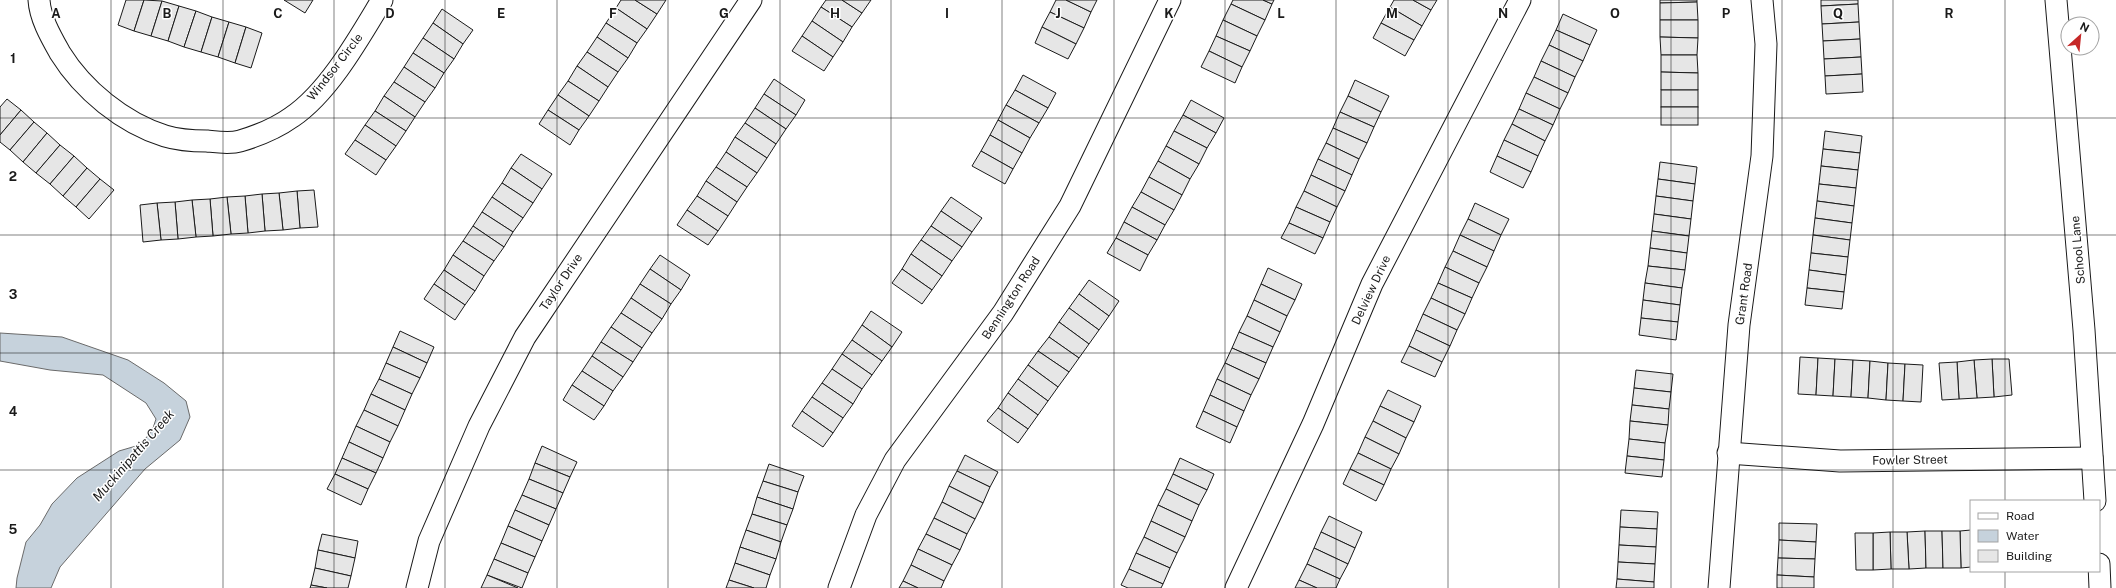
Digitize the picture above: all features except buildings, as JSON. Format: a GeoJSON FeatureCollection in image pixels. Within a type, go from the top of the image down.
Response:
{"type":"FeatureCollection","features":[{"type":"Feature","properties":{"kind":"street","name":"Windsor Circle"},"geometry":{"type":"LineString","coordinates":[[39,0],[50,36],[69,67],[91,90],[119,114],[143,127],[165,136],[214,142],[239,141],[292,117],[317,95],[356,42],[382,0]]}},
{"type":"Feature","properties":{"kind":"street","name":"Taylor Drive"},"geometry":{"type":"LineString","coordinates":[[417,588],[432,534],[479,426],[525,337],[751,0]]}},
{"type":"Feature","properties":{"kind":"street","name":"Bennington Road"},"geometry":{"type":"LineString","coordinates":[[839,588],[866,515],[895,460],[1003,313],[1070,206],[1170,0]]}},
{"type":"Feature","properties":{"kind":"street","name":"Delview Drive"},"geometry":{"type":"LineString","coordinates":[[1236,588],[1313,424],[1372,284],[1520,0]]}},
{"type":"Feature","properties":{"kind":"street","name":"Grant Road"},"geometry":{"type":"LineString","coordinates":[[1719,588],[1728,453],[1740,325],[1762,156],[1766,44],[1762,0]]}},
{"type":"Feature","properties":{"kind":"street","name":"School Lane"},"geometry":{"type":"LineString","coordinates":[[2056,0],[2084,330],[2095,500]]}},
{"type":"Feature","properties":{"kind":"street","name":"Fowler Street"},"geometry":{"type":"LineString","coordinates":[[1728,453],[1840,461],[2092,458]]}},
{"type":"Feature","properties":{"kind":"street"},"geometry":{"type":"LineString","coordinates":[[2099,572],[2100,588]]}},
{"type":"Feature","properties":{"kind":"water","name":"Muckinipattis Creek"},"geometry":{"type":"Polygon","coordinates":[[[0,333],[62,337],[128,360],[164,383],[186,401],[190,417],[180,440],[145,469],[60,567],[51,588],[16,588],[26,542],[40,525],[52,504],[77,478],[119,451],[136,446],[152,431],[156,419],[146,403],[103,375],[50,370],[0,361],[0,333]]]}}]}
